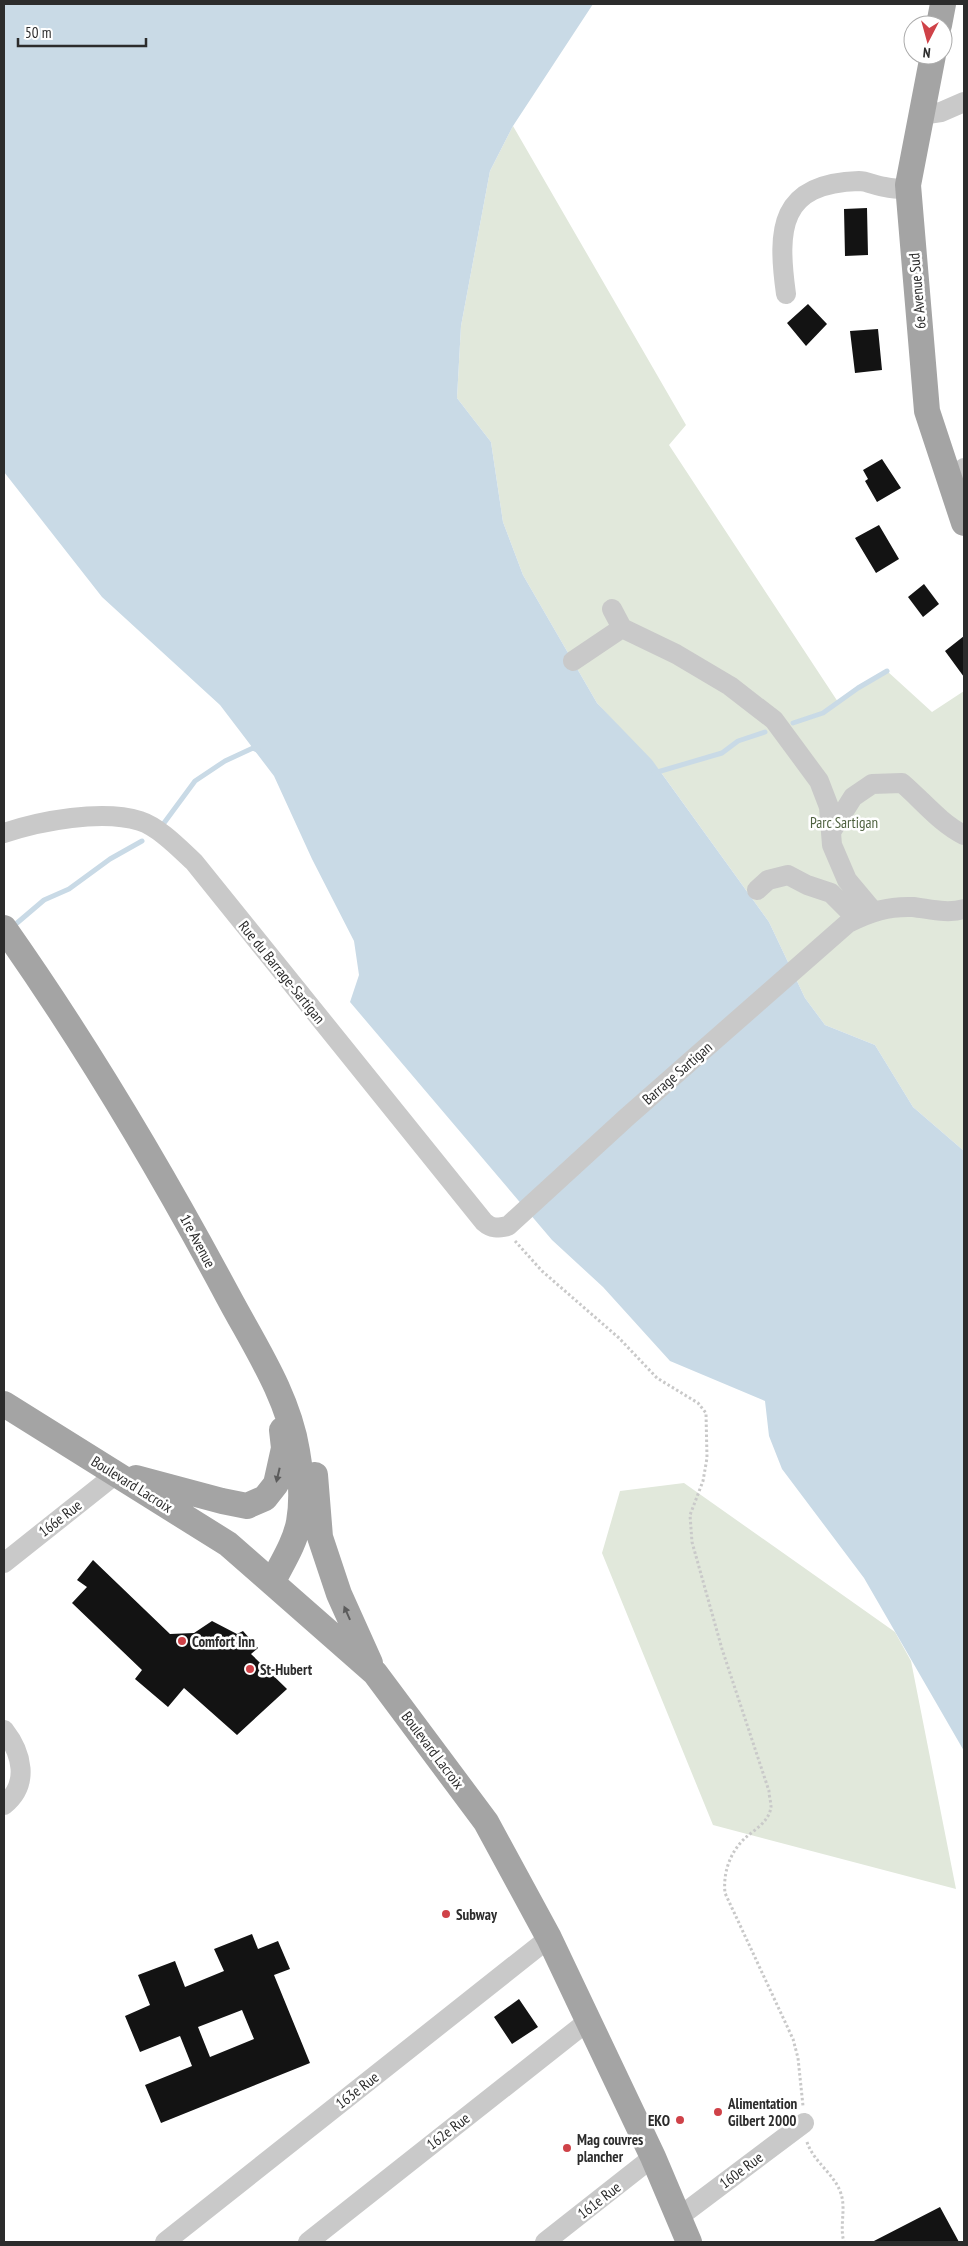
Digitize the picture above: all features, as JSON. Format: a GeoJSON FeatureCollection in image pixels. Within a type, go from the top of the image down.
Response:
{"type":"FeatureCollection","features":[{"type":"Feature","properties":{"kind":"main road","name":"6e Avenue Sud"},"geometry":{"type":"LineString","coordinates":[[931,65],[908,189],[927,411],[957,473],[964,523]]}},
{"type":"Feature","properties":{"kind":"main road","name":"1re Avenue"},"geometry":{"type":"LineString","coordinates":[[4,928],[43,984],[106,1082],[184,1213],[279,1392],[297,1450],[301,1495],[299,1523],[273,1581]]}},
{"type":"Feature","properties":{"kind":"main road"},"geometry":{"type":"LineString","coordinates":[[116,1474],[247,1506],[265,1498],[276,1484],[284,1448],[279,1392]]}},
{"type":"Feature","properties":{"kind":"main road"},"geometry":{"type":"LineString","coordinates":[[279,1392],[304,1432],[317,1482],[320,1536],[339,1594],[375,1673]]}},
{"type":"Feature","properties":{"kind":"main road","name":"Boulevard Lacroix"},"geometry":{"type":"LineString","coordinates":[[4,1404],[228,1544],[273,1581],[375,1673],[486,1822],[549,1938],[653,2157],[689,2242]]}},
{"type":"Feature","properties":{"kind":"street"},"geometry":{"type":"LineString","coordinates":[[921,115],[941,112],[964,102]]}},
{"type":"Feature","properties":{"kind":"street"},"geometry":{"type":"LineString","coordinates":[[786,294],[781,256],[783,228],[792,207],[819,186],[860,181],[885,187],[908,189]]}},
{"type":"Feature","properties":{"kind":"street"},"geometry":{"type":"LineString","coordinates":[[612,609],[622,628],[676,654],[730,686],[774,720],[819,781],[828,807],[832,845],[847,880],[859,918]]}},
{"type":"Feature","properties":{"kind":"street"},"geometry":{"type":"LineString","coordinates":[[573,661],[622,628]]}},
{"type":"Feature","properties":{"kind":"street"},"geometry":{"type":"LineString","coordinates":[[831,832],[853,797],[872,784],[902,783],[925,802],[948,827],[964,835]]}},
{"type":"Feature","properties":{"kind":"street","name":"Rue du Barrage-Sartigan"},"geometry":{"type":"LineString","coordinates":[[4,833],[65,818],[111,817],[140,821],[169,838],[194,862],[484,1222],[491,1228],[505,1227]]}},
{"type":"Feature","properties":{"kind":"street"},"geometry":{"type":"LineString","coordinates":[[758,890],[768,880],[788,875],[807,885],[831,893],[859,918]]}},
{"type":"Feature","properties":{"kind":"street"},"geometry":{"type":"LineString","coordinates":[[859,918],[911,907],[954,912],[964,909]]}},
{"type":"Feature","properties":{"kind":"street","name":"Barrage Sartigan"},"geometry":{"type":"LineString","coordinates":[[505,1227],[627,1117],[859,918]]}},
{"type":"Feature","properties":{"kind":"street","name":"166e Rue"},"geometry":{"type":"LineString","coordinates":[[4,1563],[116,1474]]}},
{"type":"Feature","properties":{"kind":"street"},"geometry":{"type":"LineString","coordinates":[[4,1730],[18,1752],[22,1766],[20,1782],[10,1800],[4,1805]]}},
{"type":"Feature","properties":{"kind":"street","name":"163e Rue"},"geometry":{"type":"LineString","coordinates":[[165,2242],[549,1938]]}},
{"type":"Feature","properties":{"kind":"street","name":"162e Rue"},"geometry":{"type":"LineString","coordinates":[[308,2242],[588,2020]]}},
{"type":"Feature","properties":{"kind":"street","name":"160e Rue"},"geometry":{"type":"LineString","coordinates":[[679,2217],[804,2123]]}},
{"type":"Feature","properties":{"kind":"street","name":"161e Rue"},"geometry":{"type":"LineString","coordinates":[[545,2242],[653,2157]]}},
{"type":"Feature","properties":{"kind":"path"},"geometry":{"type":"LineString","coordinates":[[505,1227],[542,1271],[619,1338],[658,1378],[698,1403],[706,1413],[707,1458],[703,1481],[690,1515],[692,1542],[722,1649],[769,1791],[771,1806],[766,1820],[742,1841],[732,1855],[724,1879],[725,1893],[793,2039],[802,2088],[804,2123],[808,2145],[839,2188],[844,2201],[841,2225],[844,2242]]}},
{"type":"Feature","properties":{"kind":"green space","name":"Parc Sartigan"},"geometry":{"type":"Polygon","coordinates":[[[513,126],[686,425],[669,445],[838,702],[887,671],[932,712],[964,691],[964,1151],[913,1107],[875,1045],[825,1025],[805,998],[769,922],[660,771],[597,703],[523,575],[503,522],[491,442],[457,398],[461,326],[490,171],[513,126]]]}},
{"type":"Feature","properties":{"kind":"green space"},"geometry":{"type":"Polygon","coordinates":[[[684,1483],[895,1632],[911,1661],[956,1889],[713,1825],[602,1553],[620,1491],[684,1483]]]}},
{"type":"Feature","properties":{"kind":"water"},"geometry":{"type":"Polygon","coordinates":[[[4,4],[593,4],[513,126],[490,171],[461,326],[457,398],[491,442],[503,522],[523,575],[597,703],[652,760],[769,922],[805,998],[825,1025],[875,1045],[913,1107],[964,1151],[964,1751],[864,1578],[782,1469],[769,1436],[765,1401],[670,1361],[603,1287],[552,1240],[350,1002],[359,975],[354,941],[312,859],[274,776],[220,705],[102,597],[4,472],[4,4]]]}},
{"type":"Feature","properties":{"kind":"building"},"geometry":{"type":"Polygon","coordinates":[[[867,208],[868,255],[845,256],[844,209],[867,208]]]}},
{"type":"Feature","properties":{"kind":"building"},"geometry":{"type":"Polygon","coordinates":[[[808,304],[827,324],[806,346],[787,323],[808,304]]]}},
{"type":"Feature","properties":{"kind":"building"},"geometry":{"type":"Polygon","coordinates":[[[878,329],[882,370],[855,373],[850,331],[878,329]]]}},
{"type":"Feature","properties":{"kind":"building"},"geometry":{"type":"Polygon","coordinates":[[[882,459],[901,488],[877,502],[865,481],[868,479],[863,470],[882,459]]]}},
{"type":"Feature","properties":{"kind":"building"},"geometry":{"type":"Polygon","coordinates":[[[879,525],[899,559],[876,573],[855,538],[879,525]]]}},
{"type":"Feature","properties":{"kind":"building"},"geometry":{"type":"Polygon","coordinates":[[[924,584],[939,604],[923,617],[908,597],[924,584]]]}},
{"type":"Feature","properties":{"kind":"building"},"geometry":{"type":"Polygon","coordinates":[[[964,636],[964,677],[945,651],[964,636]]]}},
{"type":"Feature","properties":{"kind":"building","name":"Comfort Inn"},"geometry":{"type":"Polygon","coordinates":[[[93,1560],[170,1634],[194,1633],[212,1621],[237,1634],[243,1631],[258,1648],[251,1654],[287,1689],[237,1735],[184,1688],[168,1707],[135,1679],[142,1670],[72,1603],[87,1587],[77,1580],[93,1560]]]}},
{"type":"Feature","properties":{"kind":"building"},"geometry":{"type":"Polygon","coordinates":[[[252,1934],[258,1949],[278,1941],[290,1969],[274,1975],[310,2063],[161,2123],[145,2085],[192,2066],[180,2036],[140,2052],[125,2016],[150,2005],[138,1975],[175,1961],[185,1987],[224,1971],[214,1949],[252,1934]],[[242,2010],[198,2027],[210,2057],[254,2039],[242,2010]]]}},
{"type":"Feature","properties":{"kind":"building"},"geometry":{"type":"Polygon","coordinates":[[[519,1999],[538,2027],[512,2044],[494,2017],[519,1999]]]}},
{"type":"Feature","properties":{"kind":"building"},"geometry":{"type":"Polygon","coordinates":[[[940,2207],[959,2242],[872,2242],[940,2207]]]}},
{"type":"Feature","properties":{"kind":"waterway"},"geometry":{"type":"LineString","coordinates":[[793,723],[823,713],[858,688],[887,671]]}},
{"type":"Feature","properties":{"kind":"waterway"},"geometry":{"type":"LineString","coordinates":[[654,773],[722,753],[738,741],[765,732]]}},
{"type":"Feature","properties":{"kind":"waterway"},"geometry":{"type":"LineString","coordinates":[[164,823],[195,781],[225,761],[253,748],[259,751]]}},
{"type":"Feature","properties":{"kind":"waterway"},"geometry":{"type":"LineString","coordinates":[[17,923],[44,900],[69,889],[110,859],[142,841]]}},
{"type":"Feature","properties":{"kind":"place","name":"Comfort Inn"},"geometry":{"type":"Point","coordinates":[182,1641]}},
{"type":"Feature","properties":{"kind":"place","name":"St-Hubert"},"geometry":{"type":"Point","coordinates":[250,1669]}},
{"type":"Feature","properties":{"kind":"place","name":"Subway"},"geometry":{"type":"Point","coordinates":[446,1914]}},
{"type":"Feature","properties":{"kind":"place","name":"Alimentation Gilbert 2000"},"geometry":{"type":"Point","coordinates":[718,2112]}},
{"type":"Feature","properties":{"kind":"place","name":"EKO"},"geometry":{"type":"Point","coordinates":[680,2120]}},
{"type":"Feature","properties":{"kind":"place","name":"Mag couvres plancher"},"geometry":{"type":"Point","coordinates":[567,2148]}}]}
